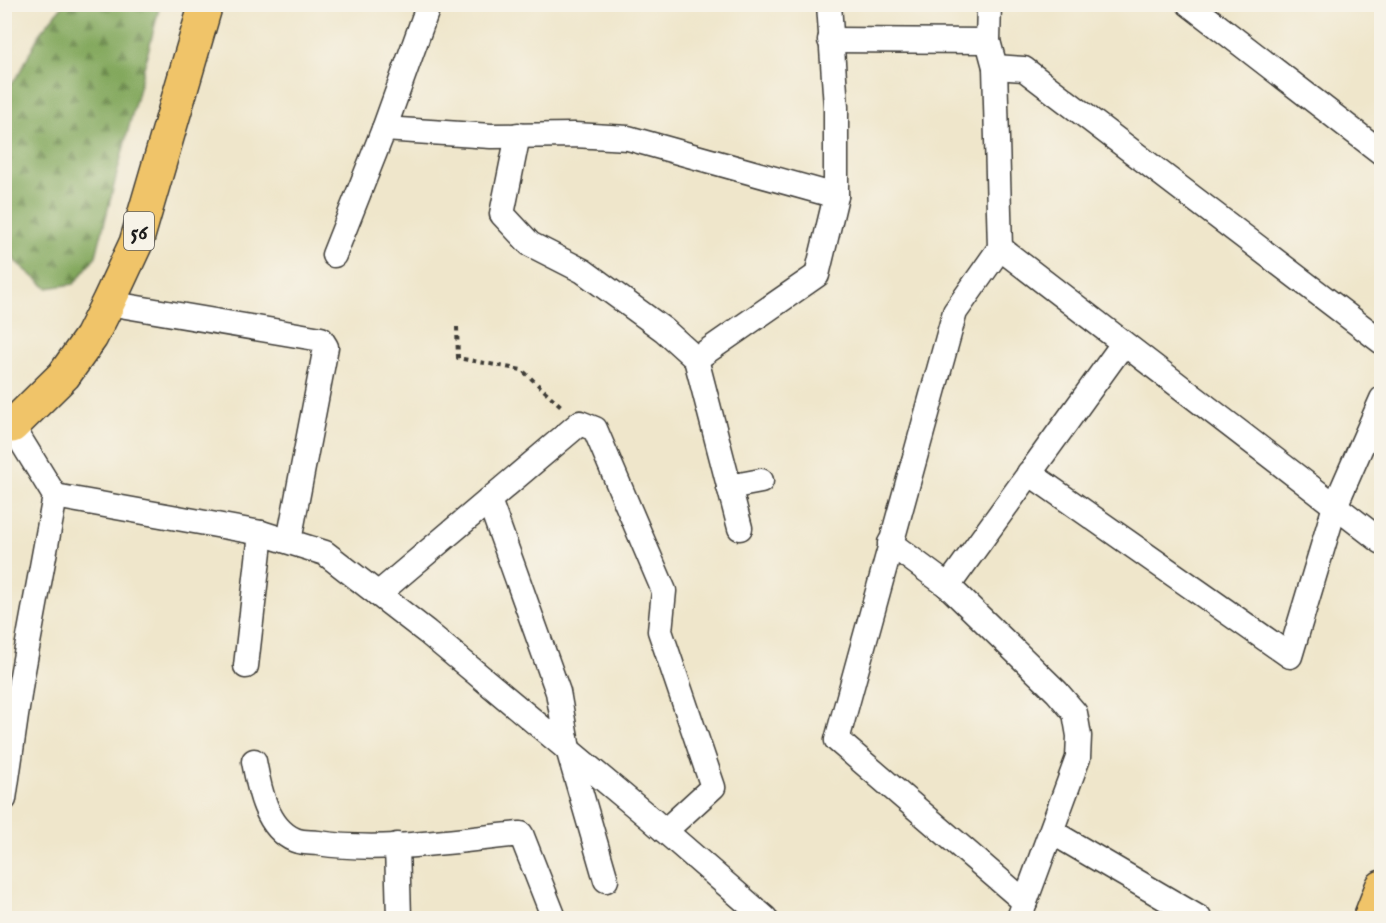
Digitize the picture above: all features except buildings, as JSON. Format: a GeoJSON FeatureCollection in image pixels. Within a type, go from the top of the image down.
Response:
{"type":"FeatureCollection","features":[{"type":"Feature","properties":{"kind":"main road","name":"56"},"geometry":{"type":"LineString","coordinates":[[12,426],[64,375],[91,337],[136,243],[206,4]]}},
{"type":"Feature","properties":{"kind":"main road"},"geometry":{"type":"LineString","coordinates":[[1370,918],[1382,887]]}},
{"type":"Feature","properties":{"kind":"street"},"geometry":{"type":"LineString","coordinates":[[334,255],[384,129],[429,4]]}},
{"type":"Feature","properties":{"kind":"street"},"geometry":{"type":"LineString","coordinates":[[696,359],[817,275],[836,196],[837,107],[829,4]]}},
{"type":"Feature","properties":{"kind":"street"},"geometry":{"type":"LineString","coordinates":[[890,543],[948,586],[1057,692],[1075,713],[1079,736],[1078,758],[1022,910],[837,740],[890,543],[955,312],[1000,248],[995,67],[988,41],[989,4]]}},
{"type":"Feature","properties":{"kind":"street"},"geometry":{"type":"LineString","coordinates":[[1189,4],[1382,153]]}},
{"type":"Feature","properties":{"kind":"street"},"geometry":{"type":"LineString","coordinates":[[830,40],[988,41]]}},
{"type":"Feature","properties":{"kind":"street"},"geometry":{"type":"LineString","coordinates":[[995,67],[1024,69],[1382,342]]}},
{"type":"Feature","properties":{"kind":"street"},"geometry":{"type":"LineString","coordinates":[[384,129],[491,136],[628,138],[836,196]]}},
{"type":"Feature","properties":{"kind":"street"},"geometry":{"type":"LineString","coordinates":[[519,135],[501,214],[530,244],[583,272],[664,330],[696,359],[740,528]]}},
{"type":"Feature","properties":{"kind":"street"},"geometry":{"type":"LineString","coordinates":[[1000,248],[1382,542]]}},
{"type":"Feature","properties":{"kind":"street"},"geometry":{"type":"LineString","coordinates":[[108,303],[321,339],[326,347],[289,542]]}},
{"type":"Feature","properties":{"kind":"street"},"geometry":{"type":"LineString","coordinates":[[948,586],[1123,344]]}},
{"type":"Feature","properties":{"kind":"street"},"geometry":{"type":"LineString","coordinates":[[1029,473],[1290,656],[1335,506],[1382,399]]}},
{"type":"Feature","properties":{"kind":"street"},"geometry":{"type":"LineString","coordinates":[[378,594],[580,423],[595,429],[664,591],[660,631],[713,788],[665,831]]}},
{"type":"Feature","properties":{"kind":"street"},"geometry":{"type":"LineString","coordinates":[[4,799],[21,681],[55,496],[12,426]]}},
{"type":"Feature","properties":{"kind":"street"},"geometry":{"type":"LineString","coordinates":[[729,487],[761,482]]}},
{"type":"Feature","properties":{"kind":"street"},"geometry":{"type":"LineString","coordinates":[[55,496],[261,533],[325,553],[378,594],[665,831],[765,918]]}},
{"type":"Feature","properties":{"kind":"street"},"geometry":{"type":"LineString","coordinates":[[489,500],[558,692],[567,750],[606,880]]}},
{"type":"Feature","properties":{"kind":"street"},"geometry":{"type":"LineString","coordinates":[[246,666],[261,533]]}},
{"type":"Feature","properties":{"kind":"street"},"geometry":{"type":"LineString","coordinates":[[254,761],[260,793],[275,823],[295,840],[335,846],[397,845],[521,834],[554,918]]}},
{"type":"Feature","properties":{"kind":"street"},"geometry":{"type":"LineString","coordinates":[[1052,832],[1187,915]]}},
{"type":"Feature","properties":{"kind":"street"},"geometry":{"type":"LineString","coordinates":[[397,845],[399,918]]}},
{"type":"Feature","properties":{"kind":"path"},"geometry":{"type":"LineString","coordinates":[[457,327],[458,358],[522,370],[580,423]]}},
{"type":"Feature","properties":{"kind":"green space"},"geometry":{"type":"Polygon","coordinates":[[[63,5],[160,5],[96,256],[74,284],[47,288],[15,261],[5,238],[5,91],[19,74],[40,33],[63,5]]]}}]}
